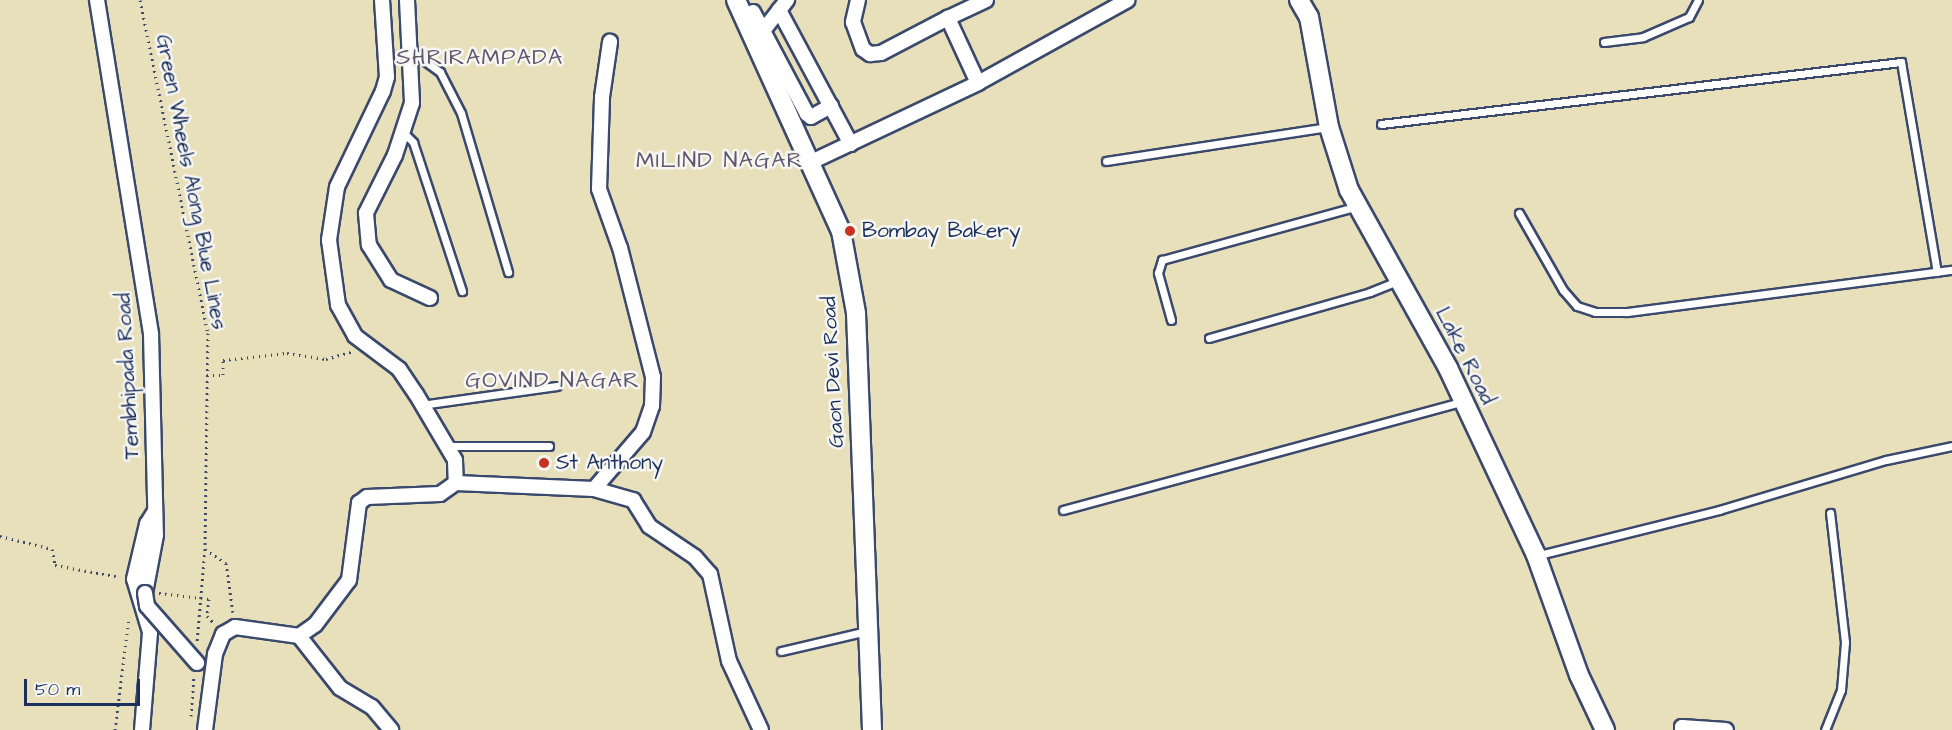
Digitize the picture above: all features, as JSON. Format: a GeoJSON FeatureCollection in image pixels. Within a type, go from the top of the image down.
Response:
{"type":"FeatureCollection","features":[{"type":"Feature","properties":{"kind":"street","name":"Tembhipada Road"},"geometry":{"type":"LineString","coordinates":[[97,0],[151,334],[156,510],[152,593]]}},
{"type":"Feature","properties":{"kind":"street"},"geometry":{"type":"LineString","coordinates":[[382,0],[387,77],[337,187],[329,240],[338,305],[355,336],[399,369],[455,460],[456,483]]}},
{"type":"Feature","properties":{"kind":"street"},"geometry":{"type":"LineString","coordinates":[[406,0],[411,51],[412,103],[404,133],[366,213],[369,245],[391,280],[430,298]]}},
{"type":"Feature","properties":{"kind":"street","name":"Gaon Devi Road"},"geometry":{"type":"LineString","coordinates":[[735,0],[759,35],[809,163],[841,231],[856,313],[872,730]]}},
{"type":"Feature","properties":{"kind":"street"},"geometry":{"type":"LineString","coordinates":[[858,0],[853,22],[862,49],[870,54],[881,53],[986,0]]}},
{"type":"Feature","properties":{"kind":"street"},"geometry":{"type":"LineString","coordinates":[[809,163],[978,83],[1128,0]]}},
{"type":"Feature","properties":{"kind":"street","name":"Lake Road"},"geometry":{"type":"LineString","coordinates":[[1299,0],[1309,17],[1329,127],[1358,206],[1464,401],[1536,555],[1579,675],[1605,730]]}},
{"type":"Feature","properties":{"kind":"street"},"geometry":{"type":"LineString","coordinates":[[759,35],[783,5],[851,144]]}},
{"type":"Feature","properties":{"kind":"street"},"geometry":{"type":"LineString","coordinates":[[753,12],[759,35],[807,114],[811,117],[831,106]]}},
{"type":"Feature","properties":{"kind":"street"},"geometry":{"type":"LineString","coordinates":[[948,18],[978,83]]}},
{"type":"Feature","properties":{"kind":"street"},"geometry":{"type":"LineString","coordinates":[[594,489],[643,432],[652,406],[653,377],[620,248],[599,189],[602,97],[610,42]]}},
{"type":"Feature","properties":{"kind":"street"},"geometry":{"type":"LineString","coordinates":[[205,730],[215,654],[229,630],[299,636],[315,624],[349,580],[359,503],[367,497],[440,494],[456,483],[594,489],[633,500],[649,526],[695,557],[711,574],[729,661],[761,730]]}},
{"type":"Feature","properties":{"kind":"street"},"geometry":{"type":"LineString","coordinates":[[142,730],[150,632],[141,610],[134,579],[147,524],[156,510]]}},
{"type":"Feature","properties":{"kind":"street"},"geometry":{"type":"LineString","coordinates":[[152,593],[147,606],[196,659],[203,670],[205,686],[195,724]]}},
{"type":"Feature","properties":{"kind":"street"},"geometry":{"type":"LineString","coordinates":[[299,636],[340,688],[372,707],[391,730]]}},
{"type":"Feature","properties":{"kind":"street"},"geometry":{"type":"LineString","coordinates":[[1682,730],[1682,727],[1726,730]]}},
{"type":"Feature","properties":{"kind":"lane"},"geometry":{"type":"LineString","coordinates":[[1604,42],[1644,37],[1689,17],[1698,0]]}},
{"type":"Feature","properties":{"kind":"lane"},"geometry":{"type":"LineString","coordinates":[[411,51],[440,72],[461,113],[508,272]]}},
{"type":"Feature","properties":{"kind":"lane"},"geometry":{"type":"LineString","coordinates":[[1381,124],[1901,63],[1936,272]]}},
{"type":"Feature","properties":{"kind":"lane"},"geometry":{"type":"LineString","coordinates":[[1106,161],[1329,127]]}},
{"type":"Feature","properties":{"kind":"lane"},"geometry":{"type":"LineString","coordinates":[[404,133],[413,142],[462,291]]}},
{"type":"Feature","properties":{"kind":"lane"},"geometry":{"type":"LineString","coordinates":[[1171,320],[1158,273],[1162,260],[1358,206]]}},
{"type":"Feature","properties":{"kind":"lane"},"geometry":{"type":"LineString","coordinates":[[1519,213],[1563,290],[1577,306],[1595,312],[1627,312],[1952,270]]}},
{"type":"Feature","properties":{"kind":"lane"},"geometry":{"type":"LineString","coordinates":[[1209,338],[1370,292],[1399,280]]}},
{"type":"Feature","properties":{"kind":"lane"},"geometry":{"type":"LineString","coordinates":[[421,405],[557,386]]}},
{"type":"Feature","properties":{"kind":"lane"},"geometry":{"type":"LineString","coordinates":[[1063,510],[1464,401]]}},
{"type":"Feature","properties":{"kind":"lane"},"geometry":{"type":"LineString","coordinates":[[447,447],[549,446]]}},
{"type":"Feature","properties":{"kind":"lane"},"geometry":{"type":"LineString","coordinates":[[1536,555],[1719,510],[1886,460],[1952,446]]}},
{"type":"Feature","properties":{"kind":"lane"},"geometry":{"type":"LineString","coordinates":[[1825,730],[1841,690],[1845,642],[1830,513]]}},
{"type":"Feature","properties":{"kind":"lane"},"geometry":{"type":"LineString","coordinates":[[781,651],[867,631]]}},
{"type":"Feature","properties":{"kind":"path","name":"Green Wheels Along Blue Lines"},"geometry":{"type":"LineString","coordinates":[[140,0],[208,333],[205,549],[196,659],[195,724]]}},
{"type":"Feature","properties":{"kind":"path"},"geometry":{"type":"LineString","coordinates":[[207,375],[223,375],[223,360],[287,353],[326,359],[369,347]]}},
{"type":"Feature","properties":{"kind":"path"},"geometry":{"type":"LineString","coordinates":[[0,536],[52,549],[55,565],[134,579]]}},
{"type":"Feature","properties":{"kind":"path"},"geometry":{"type":"LineString","coordinates":[[205,549],[226,563],[229,630]]}},
{"type":"Feature","properties":{"kind":"path"},"geometry":{"type":"LineString","coordinates":[[152,593],[209,599],[207,616],[229,630]]}},
{"type":"Feature","properties":{"kind":"path"},"geometry":{"type":"LineString","coordinates":[[114,730],[130,616],[141,610]]}},
{"type":"Feature","properties":{"kind":"place","name":"Bombay Bakery"},"geometry":{"type":"Point","coordinates":[850,231]}},
{"type":"Feature","properties":{"kind":"place","name":"St Anthony"},"geometry":{"type":"Point","coordinates":[544,463]}},
{"type":"Feature","properties":{"kind":"district","name":"SHRIRAMPADA"},"geometry":{"type":"Point","coordinates":[480,58]}},
{"type":"Feature","properties":{"kind":"district","name":"MILIND NAGAR"},"geometry":{"type":"Point","coordinates":[720,161]}},
{"type":"Feature","properties":{"kind":"district","name":"GOVIND NAGAR"},"geometry":{"type":"Point","coordinates":[553,381]}}]}
